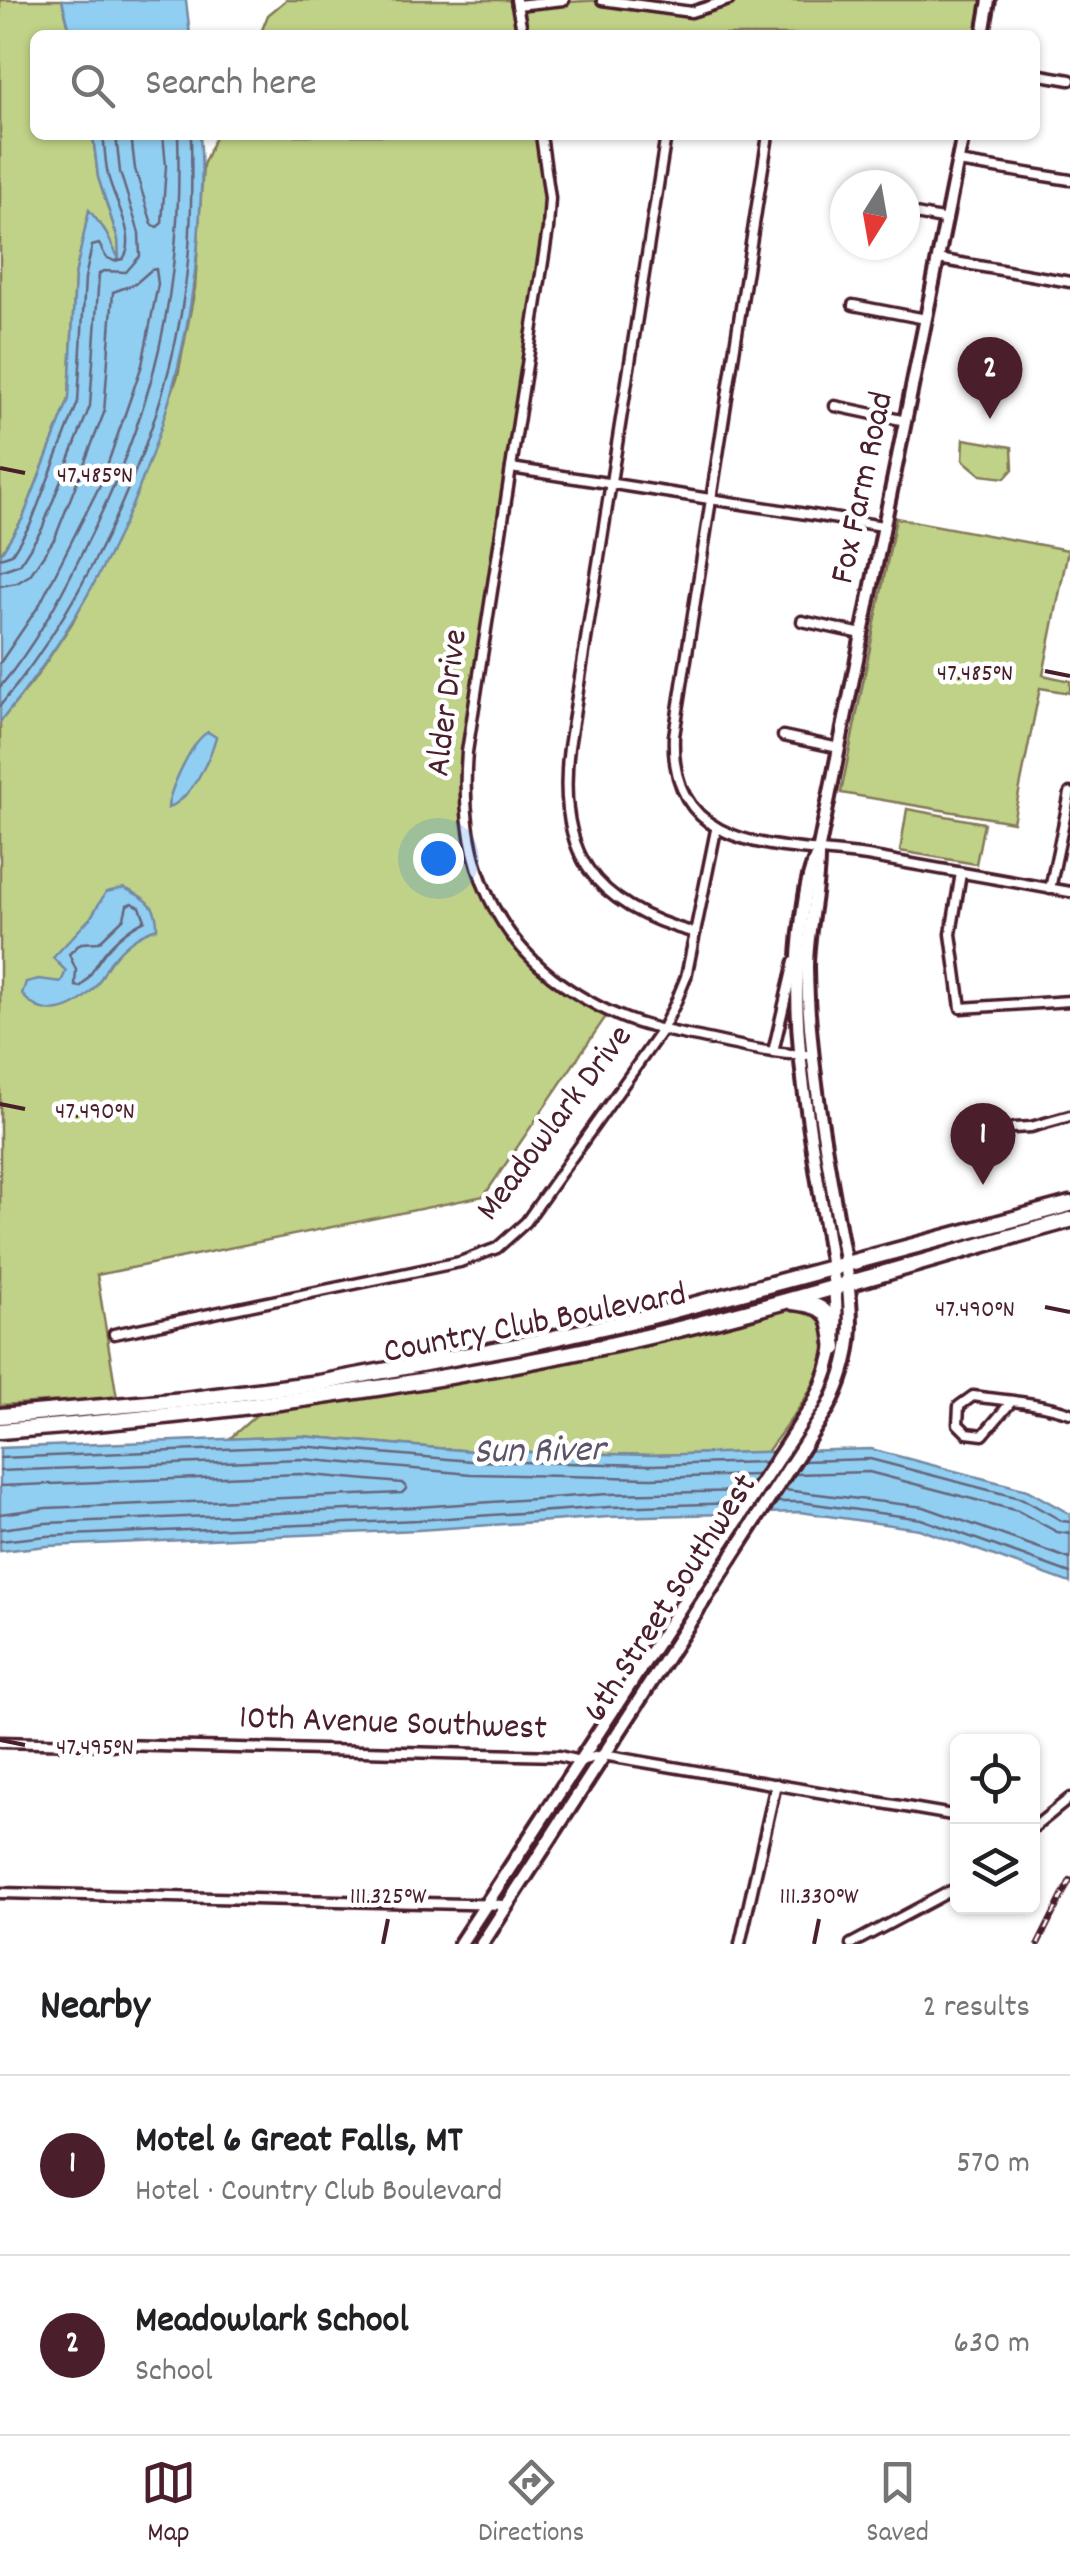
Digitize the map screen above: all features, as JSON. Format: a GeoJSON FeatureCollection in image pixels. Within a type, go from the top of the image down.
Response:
{"type":"FeatureCollection","features":[{"type":"Feature","properties":{"kind":"highway","name":"Country Club Boulevard"},"geometry":{"type":"LineString","coordinates":[[0,1416],[184,1400],[319,1382],[600,1328],[1070,1204]]}},
{"type":"Feature","properties":{"kind":"highway","name":"Country Club Boulevard"},"geometry":{"type":"LineString","coordinates":[[0,1431],[144,1421],[440,1377],[604,1346],[788,1302],[1070,1220]]}},
{"type":"Feature","properties":{"kind":"highway"},"geometry":{"type":"LineString","coordinates":[[788,1302],[825,1311],[831,1318],[835,1348]]}},
{"type":"Feature","properties":{"kind":"main road","name":"6th Street Southwest"},"geometry":{"type":"LineString","coordinates":[[482,1944],[838,1389],[851,1349],[839,1267]]}},
{"type":"Feature","properties":{"kind":"main road","name":"6th Street Southwest"},"geometry":{"type":"LineString","coordinates":[[460,1944],[821,1390],[835,1348],[842,1286]]}},
{"type":"Feature","properties":{"kind":"street"},"geometry":{"type":"LineString","coordinates":[[522,30],[517,2],[564,0]]}},
{"type":"Feature","properties":{"kind":"street"},"geometry":{"type":"LineString","coordinates":[[602,0],[691,12],[728,0]]}},
{"type":"Feature","properties":{"kind":"street"},"geometry":{"type":"LineString","coordinates":[[983,30],[989,0]]}},
{"type":"Feature","properties":{"kind":"street"},"geometry":{"type":"LineString","coordinates":[[1040,75],[1070,80]]}},
{"type":"Feature","properties":{"kind":"street","name":"Alder Drive"},"geometry":{"type":"LineString","coordinates":[[542,140],[550,198],[548,230],[466,752],[466,824],[472,858],[505,928],[553,978],[598,1007],[662,1030],[773,1052],[815,1054]]}},
{"type":"Feature","properties":{"kind":"street"},"geometry":{"type":"LineString","coordinates":[[665,140],[569,747],[566,811],[577,848],[597,881],[622,903],[652,921],[694,933]]}},
{"type":"Feature","properties":{"kind":"street"},"geometry":{"type":"LineString","coordinates":[[767,140],[674,736],[673,761],[689,807],[716,830],[751,841],[867,856],[1070,892]]}},
{"type":"Feature","properties":{"kind":"street","name":"Fox Farm Road"},"geometry":{"type":"LineString","coordinates":[[839,1267],[808,1001],[807,961],[818,852],[962,140]]}},
{"type":"Feature","properties":{"kind":"street"},"geometry":{"type":"LineString","coordinates":[[958,162],[1070,180]]}},
{"type":"Feature","properties":{"kind":"street"},"geometry":{"type":"LineString","coordinates":[[920,215],[947,220]]}},
{"type":"Feature","properties":{"kind":"street"},"geometry":{"type":"LineString","coordinates":[[938,259],[1070,282]]}},
{"type":"Feature","properties":{"kind":"street"},"geometry":{"type":"LineString","coordinates":[[854,305],[926,319]]}},
{"type":"Feature","properties":{"kind":"street"},"geometry":{"type":"LineString","coordinates":[[835,406],[906,421]]}},
{"type":"Feature","properties":{"kind":"street"},"geometry":{"type":"LineString","coordinates":[[511,468],[883,526]]}},
{"type":"Feature","properties":{"kind":"street"},"geometry":{"type":"LineString","coordinates":[[802,621],[862,634]]}},
{"type":"Feature","properties":{"kind":"street"},"geometry":{"type":"LineString","coordinates":[[783,736],[839,748]]}},
{"type":"Feature","properties":{"kind":"street"},"geometry":{"type":"LineString","coordinates":[[1050,889],[1070,793]]}},
{"type":"Feature","properties":{"kind":"street","name":"Meadowlark Drive"},"geometry":{"type":"LineString","coordinates":[[114,1334],[460,1262],[497,1248],[526,1222],[662,1030],[686,978],[716,830]]}},
{"type":"Feature","properties":{"kind":"street","name":"Fox Farm Road"},"geometry":{"type":"LineString","coordinates":[[773,1052],[796,953],[808,873],[818,852]]}},
{"type":"Feature","properties":{"kind":"street"},"geometry":{"type":"LineString","coordinates":[[961,874],[951,934],[960,1008],[1070,1001]]}},
{"type":"Feature","properties":{"kind":"street","name":"Fox Farm Road"},"geometry":{"type":"LineString","coordinates":[[796,953],[802,1055],[839,1267]]}},
{"type":"Feature","properties":{"kind":"street"},"geometry":{"type":"LineString","coordinates":[[1014,1128],[1070,1116]]}},
{"type":"Feature","properties":{"kind":"street"},"geometry":{"type":"LineString","coordinates":[[1012,1401],[986,1433],[976,1436],[960,1428],[956,1416],[961,1402],[973,1396],[1012,1401],[1070,1413]]}},
{"type":"Feature","properties":{"kind":"street","name":"10th Avenue Southwest"},"geometry":{"type":"LineString","coordinates":[[0,1742],[559,1756],[579,1762],[603,1756],[950,1815]]}},
{"type":"Feature","properties":{"kind":"street"},"geometry":{"type":"LineString","coordinates":[[740,1944],[776,1784]]}},
{"type":"Feature","properties":{"kind":"street"},"geometry":{"type":"LineString","coordinates":[[1038,1824],[1070,1798]]}},
{"type":"Feature","properties":{"kind":"street"},"geometry":{"type":"LineString","coordinates":[[851,1944],[950,1890]]}},
{"type":"Feature","properties":{"kind":"street"},"geometry":{"type":"LineString","coordinates":[[0,1893],[507,1905]]}},
{"type":"Feature","properties":{"kind":"green space"},"geometry":{"type":"Polygon","coordinates":[[[0,0],[62,0],[70,30],[30,30],[30,140],[94,140],[98,177],[118,239],[120,263],[104,229],[89,211],[75,276],[69,399],[23,518],[0,555],[0,0]]]}},
{"type":"Feature","properties":{"kind":"green space"},"geometry":{"type":"Polygon","coordinates":[[[286,0],[516,0],[518,5],[602,0],[691,12],[729,0],[989,0],[983,30],[262,30],[268,15],[286,0]]]}},
{"type":"Feature","properties":{"kind":"green space"},"geometry":{"type":"Polygon","coordinates":[[[214,140],[542,140],[550,198],[467,752],[472,858],[505,928],[553,978],[609,1012],[484,1196],[97,1275],[117,1398],[0,1405],[0,722],[72,623],[135,498],[178,375],[195,288],[203,165],[214,140]]]}},
{"type":"Feature","properties":{"kind":"green space"},"geometry":{"type":"Polygon","coordinates":[[[964,439],[1012,447],[1013,469],[1005,478],[981,475],[963,460],[964,439]]]}},
{"type":"Feature","properties":{"kind":"green space"},"geometry":{"type":"Polygon","coordinates":[[[896,518],[1068,550],[1043,675],[1070,681],[1070,693],[1040,688],[1013,822],[841,793],[896,518]]]}},
{"type":"Feature","properties":{"kind":"green space"},"geometry":{"type":"Polygon","coordinates":[[[907,809],[984,823],[976,864],[900,851],[907,809]]]}},
{"type":"Feature","properties":{"kind":"green space"},"geometry":{"type":"Polygon","coordinates":[[[796,1305],[817,1310],[824,1349],[813,1385],[767,1452],[651,1455],[471,1451],[302,1436],[229,1439],[263,1409],[611,1349],[750,1321],[796,1305]]]}},
{"type":"Feature","properties":{"kind":"water"},"geometry":{"type":"Polygon","coordinates":[[[62,0],[186,0],[189,30],[70,30],[62,0]]]}},
{"type":"Feature","properties":{"kind":"water"},"geometry":{"type":"Polygon","coordinates":[[[94,140],[200,140],[199,227],[192,294],[162,426],[111,551],[41,668],[0,722],[0,555],[23,518],[69,399],[75,276],[89,210],[119,259],[118,239],[98,177],[94,140]]]}},
{"type":"Feature","properties":{"kind":"water"},"geometry":{"type":"Polygon","coordinates":[[[208,732],[216,737],[204,768],[184,796],[168,808],[182,767],[208,732]]]}},
{"type":"Feature","properties":{"kind":"water"},"geometry":{"type":"Polygon","coordinates":[[[124,888],[148,902],[155,913],[157,928],[122,949],[95,987],[78,1002],[59,1010],[31,1003],[22,994],[26,982],[61,982],[66,971],[53,958],[91,917],[106,892],[124,888]]]}},
{"type":"Feature","properties":{"kind":"water","name":"Sun River"},"geometry":{"type":"Polygon","coordinates":[[[301,1436],[471,1451],[651,1455],[871,1449],[1027,1490],[1070,1514],[1070,1583],[919,1529],[800,1512],[609,1517],[0,1551],[0,1448],[301,1436]]]}},
{"type":"Feature","properties":{"kind":"railway"},"geometry":{"type":"LineString","coordinates":[[1038,1944],[1070,1880]]}},
{"type":"Feature","properties":{"kind":"place","name":"Meadowlark School"},"geometry":{"type":"Point","coordinates":[990,419]}},
{"type":"Feature","properties":{"kind":"place","name":"Motel 6 Great Falls, MT"},"geometry":{"type":"Point","coordinates":[983,1185]}}]}
